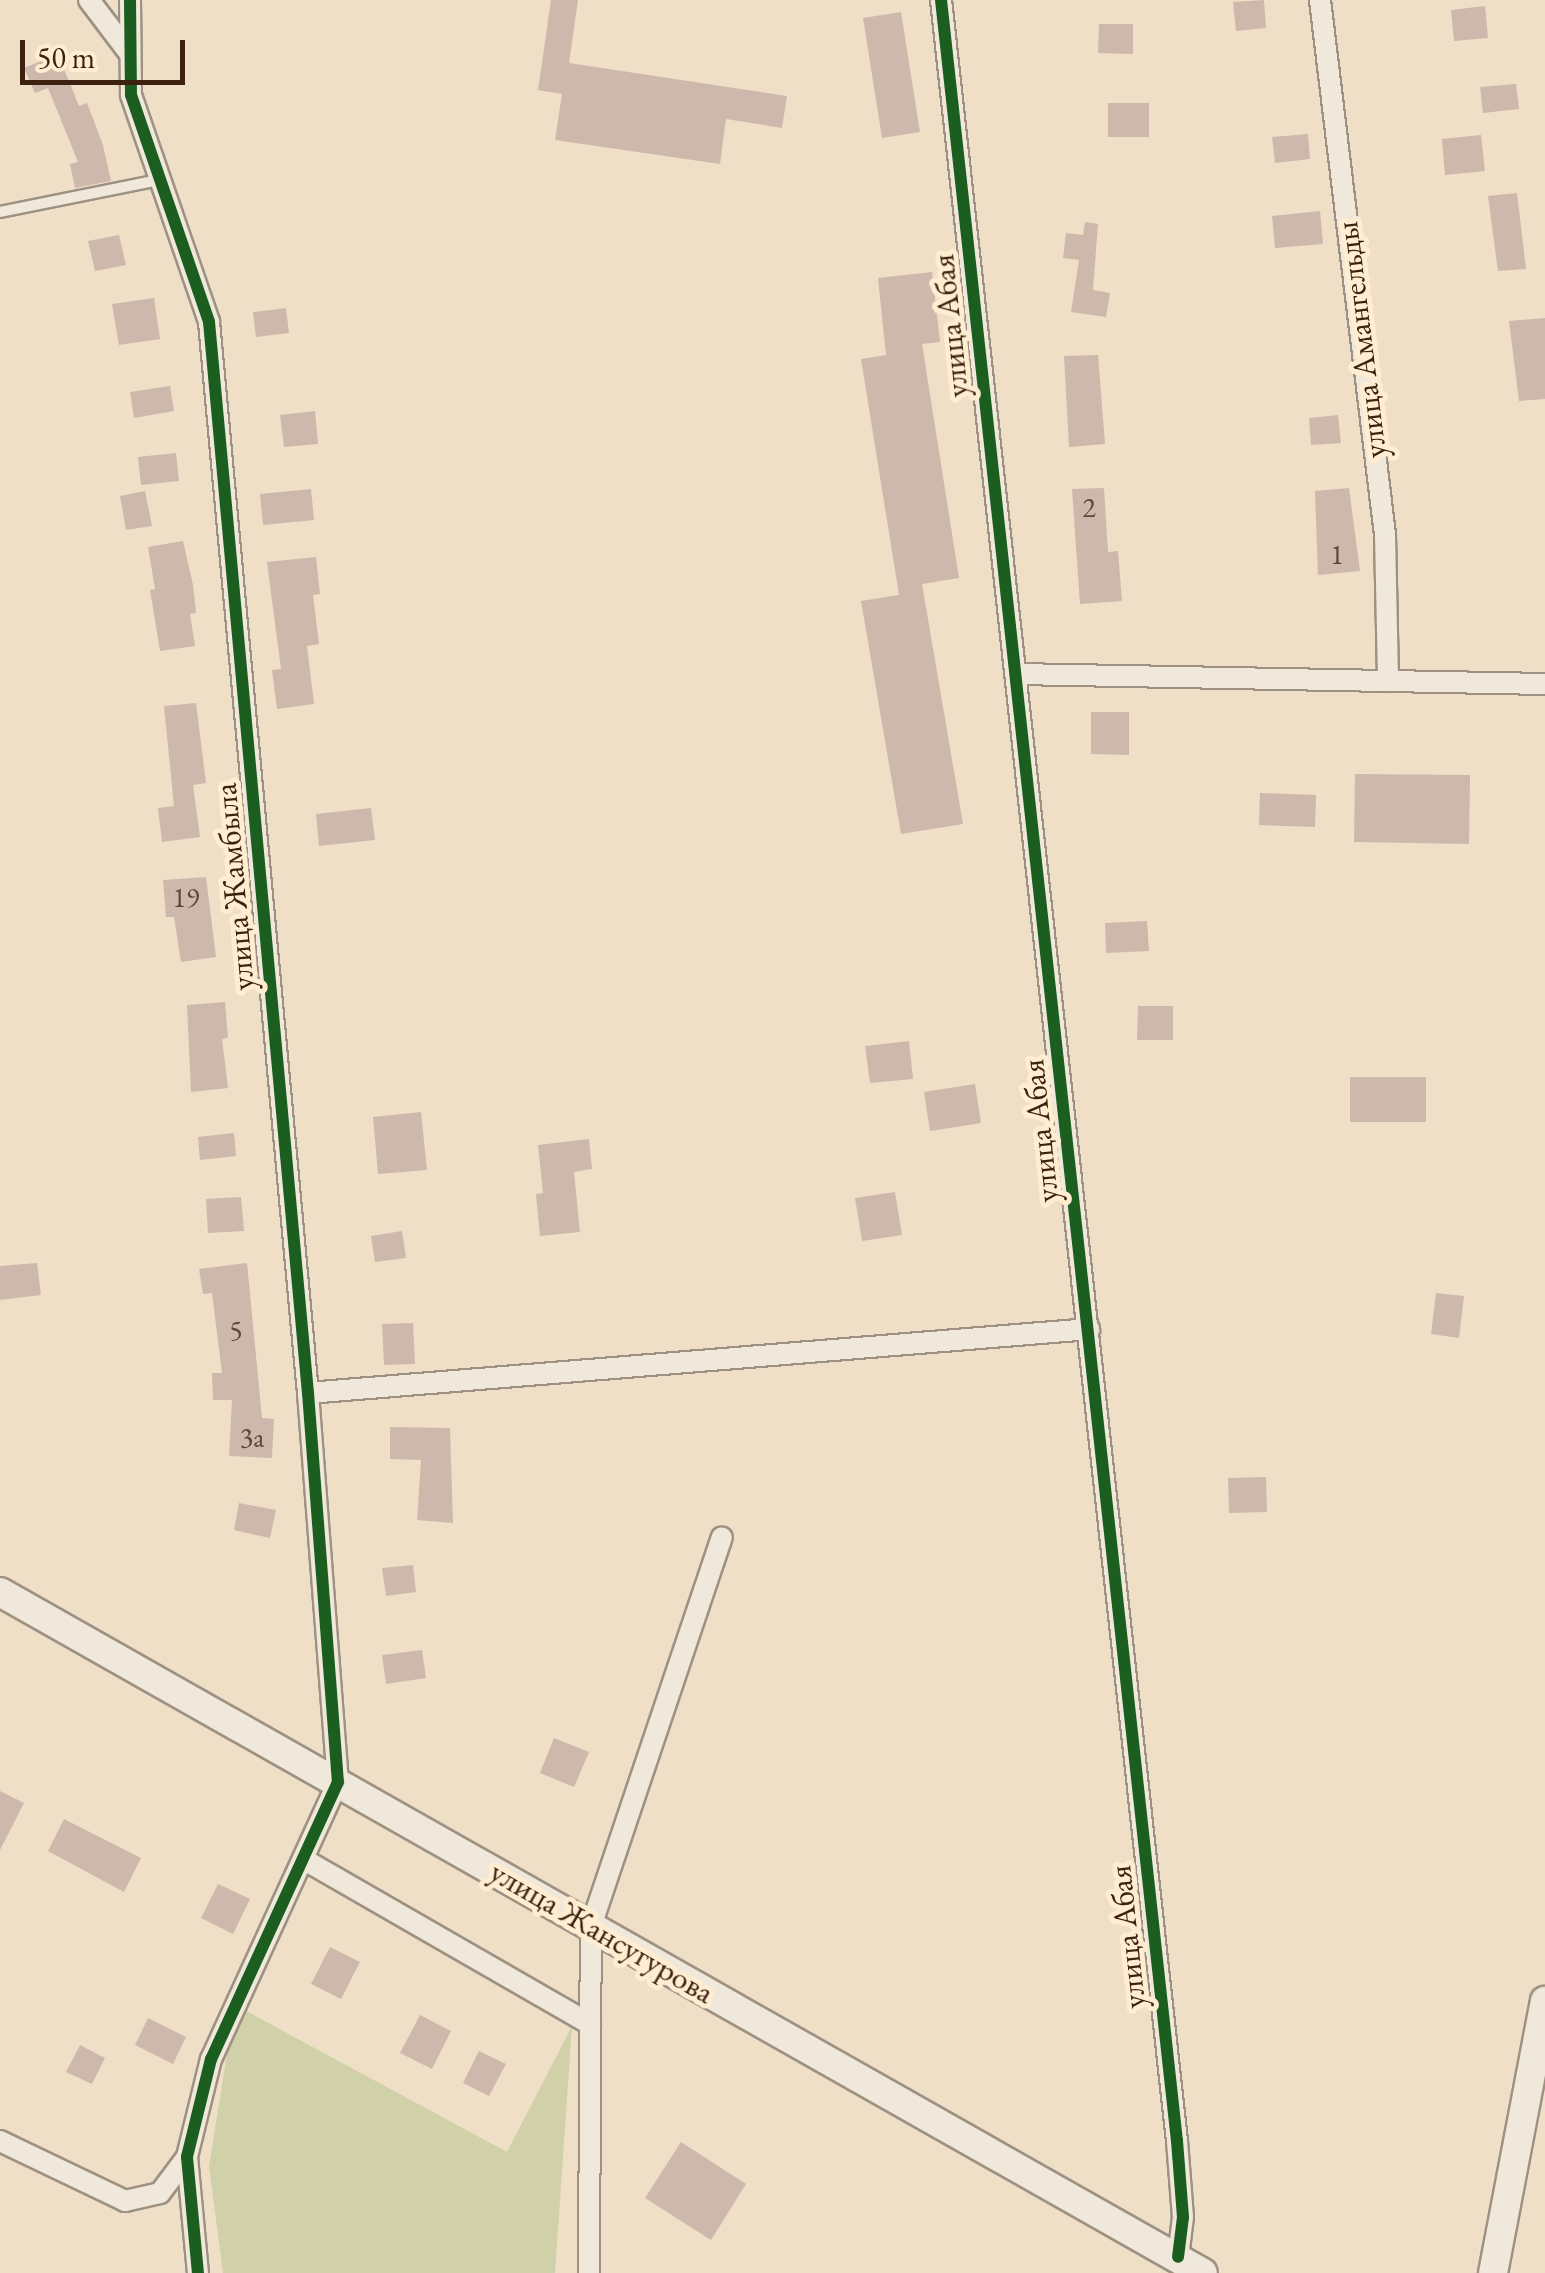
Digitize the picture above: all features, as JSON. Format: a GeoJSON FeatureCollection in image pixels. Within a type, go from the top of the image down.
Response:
{"type":"FeatureCollection","features":[{"type":"Feature","properties":{"kind":"main road","name":"улица Жансугурова"},"geometry":{"type":"LineString","coordinates":[[0,1592],[1203,2273]]}},
{"type":"Feature","properties":{"kind":"main road"},"geometry":{"type":"LineString","coordinates":[[1493,2273],[1545,2001]]}},
{"type":"Feature","properties":{"kind":"street"},"geometry":{"type":"LineString","coordinates":[[88,0],[130,54]]}},
{"type":"Feature","properties":{"kind":"street","name":"улица Жамбыла"},"geometry":{"type":"LineString","coordinates":[[130,0],[132,96],[209,322],[308,1394],[338,1782]]}},
{"type":"Feature","properties":{"kind":"street","name":"улица Абая"},"geometry":{"type":"LineString","coordinates":[[941,0],[1177,2141],[1183,2217],[1178,2257]]}},
{"type":"Feature","properties":{"kind":"street","name":"улица Амангельды"},"geometry":{"type":"LineString","coordinates":[[1320,0],[1384,535],[1388,681]]}},
{"type":"Feature","properties":{"kind":"street"},"geometry":{"type":"LineString","coordinates":[[1016,674],[1545,684]]}},
{"type":"Feature","properties":{"kind":"street"},"geometry":{"type":"LineString","coordinates":[[308,1394],[1090,1329]]}},
{"type":"Feature","properties":{"kind":"street"},"geometry":{"type":"LineString","coordinates":[[590,2273],[591,1926],[722,1538]]}},
{"type":"Feature","properties":{"kind":"street"},"geometry":{"type":"LineString","coordinates":[[198,2273],[187,2157],[211,2059],[338,1782]]}},
{"type":"Feature","properties":{"kind":"street"},"geometry":{"type":"LineString","coordinates":[[303,1858],[590,2024]]}},
{"type":"Feature","properties":{"kind":"street"},"geometry":{"type":"LineString","coordinates":[[0,2141],[125,2201],[160,2192],[187,2157]]}},
{"type":"Feature","properties":{"kind":"lane"},"geometry":{"type":"LineString","coordinates":[[0,212],[160,180]]}},
{"type":"Feature","properties":{"kind":"green space"},"geometry":{"type":"Polygon","coordinates":[[[235,2005],[507,2152],[572,2026],[555,2273],[223,2273],[209,2166],[235,2005]]]}},
{"type":"Feature","properties":{"kind":"building"},"geometry":{"type":"Polygon","coordinates":[[[551,0],[578,0],[569,63],[787,96],[782,128],[726,119],[720,164],[555,140],[562,94],[538,90],[551,0]]]}},
{"type":"Feature","properties":{"kind":"building"},"geometry":{"type":"Polygon","coordinates":[[[1264,0],[1266,28],[1236,31],[1233,2],[1264,0]]]}},
{"type":"Feature","properties":{"kind":"building"},"geometry":{"type":"Polygon","coordinates":[[[1485,6],[1488,38],[1454,41],[1451,10],[1485,6]]]}},
{"type":"Feature","properties":{"kind":"building"},"geometry":{"type":"Polygon","coordinates":[[[901,12],[920,132],[882,138],[863,18],[901,12]]]}},
{"type":"Feature","properties":{"kind":"building"},"geometry":{"type":"Polygon","coordinates":[[[1099,24],[1133,24],[1133,54],[1098,53],[1099,24]]]}},
{"type":"Feature","properties":{"kind":"building"},"geometry":{"type":"Polygon","coordinates":[[[58,54],[79,106],[87,103],[111,181],[75,188],[70,164],[78,162],[48,88],[35,93],[24,68],[58,54]]]}},
{"type":"Feature","properties":{"kind":"building"},"geometry":{"type":"Polygon","coordinates":[[[1516,84],[1519,109],[1483,113],[1480,87],[1516,84]]]}},
{"type":"Feature","properties":{"kind":"building"},"geometry":{"type":"Polygon","coordinates":[[[1108,103],[1149,103],[1149,137],[1108,137],[1108,103]]]}},
{"type":"Feature","properties":{"kind":"building"},"geometry":{"type":"Polygon","coordinates":[[[1308,134],[1310,159],[1275,163],[1272,137],[1308,134]]]}},
{"type":"Feature","properties":{"kind":"building"},"geometry":{"type":"Polygon","coordinates":[[[1481,135],[1485,171],[1445,175],[1442,139],[1481,135]]]}},
{"type":"Feature","properties":{"kind":"building"},"geometry":{"type":"Polygon","coordinates":[[[1517,193],[1526,269],[1498,271],[1488,196],[1517,193]]]}},
{"type":"Feature","properties":{"kind":"building"},"geometry":{"type":"Polygon","coordinates":[[[1320,211],[1323,244],[1275,248],[1272,216],[1320,211]]]}},
{"type":"Feature","properties":{"kind":"building"},"geometry":{"type":"Polygon","coordinates":[[[1085,222],[1098,224],[1093,290],[1110,293],[1106,317],[1071,312],[1079,260],[1063,258],[1066,233],[1083,235],[1085,222]]]}},
{"type":"Feature","properties":{"kind":"building"},"geometry":{"type":"Polygon","coordinates":[[[119,235],[126,265],[95,271],[88,241],[119,235]]]}},
{"type":"Feature","properties":{"kind":"building"},"geometry":{"type":"Polygon","coordinates":[[[932,272],[940,342],[922,344],[959,578],[922,584],[963,824],[901,834],[861,601],[899,595],[861,359],[886,355],[878,278],[932,272]]]}},
{"type":"Feature","properties":{"kind":"building"},"geometry":{"type":"Polygon","coordinates":[[[154,298],[160,339],[119,345],[112,304],[154,298]]]}},
{"type":"Feature","properties":{"kind":"building"},"geometry":{"type":"Polygon","coordinates":[[[286,308],[289,333],[256,337],[253,312],[286,308]]]}},
{"type":"Feature","properties":{"kind":"building"},"geometry":{"type":"Polygon","coordinates":[[[1545,318],[1545,399],[1519,401],[1509,321],[1545,318]]]}},
{"type":"Feature","properties":{"kind":"building"},"geometry":{"type":"Polygon","coordinates":[[[1098,355],[1105,444],[1069,447],[1064,356],[1098,355]]]}},
{"type":"Feature","properties":{"kind":"building"},"geometry":{"type":"Polygon","coordinates":[[[170,386],[174,411],[134,418],[130,392],[170,386]]]}},
{"type":"Feature","properties":{"kind":"building"},"geometry":{"type":"Polygon","coordinates":[[[315,411],[318,444],[284,447],[280,415],[315,411]]]}},
{"type":"Feature","properties":{"kind":"building"},"geometry":{"type":"Polygon","coordinates":[[[1338,415],[1341,443],[1311,445],[1309,418],[1338,415]]]}},
{"type":"Feature","properties":{"kind":"building"},"geometry":{"type":"Polygon","coordinates":[[[176,453],[179,481],[141,485],[138,457],[176,453]]]}},
{"type":"Feature","properties":{"kind":"building"},"geometry":{"type":"Polygon","coordinates":[[[1104,488],[1108,552],[1118,551],[1122,601],[1080,604],[1072,489],[1104,488]]]}},
{"type":"Feature","properties":{"kind":"building"},"geometry":{"type":"Polygon","coordinates":[[[1349,488],[1360,571],[1318,575],[1315,491],[1349,488]]]}},
{"type":"Feature","properties":{"kind":"building"},"geometry":{"type":"Polygon","coordinates":[[[311,489],[314,520],[263,525],[260,494],[311,489]]]}},
{"type":"Feature","properties":{"kind":"building"},"geometry":{"type":"Polygon","coordinates":[[[145,491],[152,526],[126,530],[120,496],[145,491]]]}},
{"type":"Feature","properties":{"kind":"building"},"geometry":{"type":"Polygon","coordinates":[[[183,541],[193,585],[196,613],[190,614],[195,646],[160,651],[148,547],[183,541]]]}},
{"type":"Feature","properties":{"kind":"building"},"geometry":{"type":"Polygon","coordinates":[[[316,557],[320,594],[313,595],[319,644],[307,646],[314,704],[277,709],[272,670],[281,669],[267,562],[316,557]]]}},
{"type":"Feature","properties":{"kind":"building"},"geometry":{"type":"Polygon","coordinates":[[[196,703],[206,783],[193,785],[200,837],[162,842],[158,808],[174,806],[164,706],[196,703]]]}},
{"type":"Feature","properties":{"kind":"building"},"geometry":{"type":"Polygon","coordinates":[[[1091,712],[1129,712],[1129,755],[1091,754],[1091,712]]]}},
{"type":"Feature","properties":{"kind":"building"},"geometry":{"type":"Polygon","coordinates":[[[1355,774],[1470,775],[1469,844],[1354,842],[1355,774]]]}},
{"type":"Feature","properties":{"kind":"building"},"geometry":{"type":"Polygon","coordinates":[[[1260,793],[1316,795],[1315,827],[1259,825],[1260,793]]]}},
{"type":"Feature","properties":{"kind":"building"},"geometry":{"type":"Polygon","coordinates":[[[371,808],[375,840],[319,846],[316,814],[371,808]]]}},
{"type":"Feature","properties":{"kind":"building"},"geometry":{"type":"Polygon","coordinates":[[[206,877],[216,957],[181,962],[174,917],[166,917],[163,880],[206,877]]]}},
{"type":"Feature","properties":{"kind":"building"},"geometry":{"type":"Polygon","coordinates":[[[1147,921],[1149,951],[1106,953],[1105,923],[1147,921]]]}},
{"type":"Feature","properties":{"kind":"building"},"geometry":{"type":"Polygon","coordinates":[[[225,1002],[228,1038],[222,1039],[228,1088],[191,1092],[187,1005],[225,1002]]]}},
{"type":"Feature","properties":{"kind":"building"},"geometry":{"type":"Polygon","coordinates":[[[1138,1006],[1173,1006],[1173,1040],[1137,1040],[1138,1006]]]}},
{"type":"Feature","properties":{"kind":"building"},"geometry":{"type":"Polygon","coordinates":[[[909,1041],[913,1079],[870,1083],[865,1046],[909,1041]]]}},
{"type":"Feature","properties":{"kind":"building"},"geometry":{"type":"Polygon","coordinates":[[[1350,1077],[1426,1077],[1426,1122],[1350,1122],[1350,1077]]]}},
{"type":"Feature","properties":{"kind":"building"},"geometry":{"type":"Polygon","coordinates":[[[975,1084],[981,1123],[930,1131],[924,1092],[975,1084]]]}},
{"type":"Feature","properties":{"kind":"building"},"geometry":{"type":"Polygon","coordinates":[[[421,1112],[427,1170],[378,1174],[373,1117],[421,1112]]]}},
{"type":"Feature","properties":{"kind":"building"},"geometry":{"type":"Polygon","coordinates":[[[234,1133],[236,1156],[200,1160],[198,1137],[234,1133]]]}},
{"type":"Feature","properties":{"kind":"building"},"geometry":{"type":"Polygon","coordinates":[[[589,1139],[592,1169],[574,1172],[580,1232],[540,1236],[536,1194],[543,1193],[538,1145],[589,1139]]]}},
{"type":"Feature","properties":{"kind":"building"},"geometry":{"type":"Polygon","coordinates":[[[895,1192],[902,1235],[862,1241],[855,1198],[895,1192]]]}},
{"type":"Feature","properties":{"kind":"building"},"geometry":{"type":"Polygon","coordinates":[[[241,1197],[244,1231],[208,1233],[206,1199],[241,1197]]]}},
{"type":"Feature","properties":{"kind":"building"},"geometry":{"type":"Polygon","coordinates":[[[402,1231],[406,1258],[375,1262],[371,1236],[402,1231]]]}},
{"type":"Feature","properties":{"kind":"building"},"geometry":{"type":"Polygon","coordinates":[[[37,1263],[41,1295],[0,1300],[0,1266],[37,1263]]]}},
{"type":"Feature","properties":{"kind":"building"},"geometry":{"type":"Polygon","coordinates":[[[247,1263],[262,1418],[274,1419],[272,1458],[229,1456],[232,1400],[213,1400],[212,1373],[222,1373],[212,1293],[203,1294],[199,1269],[247,1263]]]}},
{"type":"Feature","properties":{"kind":"building"},"geometry":{"type":"Polygon","coordinates":[[[1436,1293],[1464,1296],[1459,1338],[1431,1334],[1436,1293]]]}},
{"type":"Feature","properties":{"kind":"building"},"geometry":{"type":"Polygon","coordinates":[[[413,1323],[415,1364],[384,1365],[382,1324],[413,1323]]]}},
{"type":"Feature","properties":{"kind":"building"},"geometry":{"type":"Polygon","coordinates":[[[390,1427],[450,1428],[453,1523],[417,1520],[421,1460],[390,1459],[390,1427]]]}},
{"type":"Feature","properties":{"kind":"building"},"geometry":{"type":"Polygon","coordinates":[[[1266,1477],[1267,1512],[1229,1513],[1228,1478],[1266,1477]]]}},
{"type":"Feature","properties":{"kind":"building"},"geometry":{"type":"Polygon","coordinates":[[[239,1503],[276,1510],[270,1538],[234,1530],[239,1503]]]}},
{"type":"Feature","properties":{"kind":"building"},"geometry":{"type":"Polygon","coordinates":[[[413,1565],[416,1592],[386,1596],[382,1568],[413,1565]]]}},
{"type":"Feature","properties":{"kind":"building"},"geometry":{"type":"Polygon","coordinates":[[[422,1650],[426,1678],[386,1684],[382,1655],[422,1650]]]}},
{"type":"Feature","properties":{"kind":"building"},"geometry":{"type":"Polygon","coordinates":[[[554,1738],[589,1752],[574,1787],[540,1773],[554,1738]]]}},
{"type":"Feature","properties":{"kind":"building"},"geometry":{"type":"Polygon","coordinates":[[[0,1791],[24,1803],[0,1850],[0,1791]]]}},
{"type":"Feature","properties":{"kind":"building"},"geometry":{"type":"Polygon","coordinates":[[[64,1819],[141,1858],[124,1892],[48,1851],[64,1819]]]}},
{"type":"Feature","properties":{"kind":"building"},"geometry":{"type":"Polygon","coordinates":[[[218,1884],[250,1899],[233,1934],[201,1918],[218,1884]]]}},
{"type":"Feature","properties":{"kind":"building"},"geometry":{"type":"Polygon","coordinates":[[[330,1947],[360,1962],[341,1999],[311,1984],[330,1947]]]}},
{"type":"Feature","properties":{"kind":"building"},"geometry":{"type":"Polygon","coordinates":[[[420,2015],[451,2031],[432,2069],[400,2053],[420,2015]]]}},
{"type":"Feature","properties":{"kind":"building"},"geometry":{"type":"Polygon","coordinates":[[[148,2018],[186,2037],[173,2064],[135,2045],[148,2018]]]}},
{"type":"Feature","properties":{"kind":"building"},"geometry":{"type":"Polygon","coordinates":[[[80,2045],[105,2058],[92,2084],[66,2072],[80,2045]]]}},
{"type":"Feature","properties":{"kind":"building"},"geometry":{"type":"Polygon","coordinates":[[[479,2051],[506,2064],[489,2096],[463,2083],[479,2051]]]}},
{"type":"Feature","properties":{"kind":"building"},"geometry":{"type":"Polygon","coordinates":[[[681,2142],[746,2184],[711,2240],[645,2198],[681,2142]]]}},
{"type":"Feature","properties":{"kind":"cycle path"},"geometry":{"type":"LineString","coordinates":[[130,0],[131,95],[209,322],[308,1393],[338,1782],[211,2059],[187,2157],[198,2273]]}},
{"type":"Feature","properties":{"kind":"cycle path"},"geometry":{"type":"LineString","coordinates":[[941,0],[1177,2141],[1183,2217],[1178,2257]]}}]}
